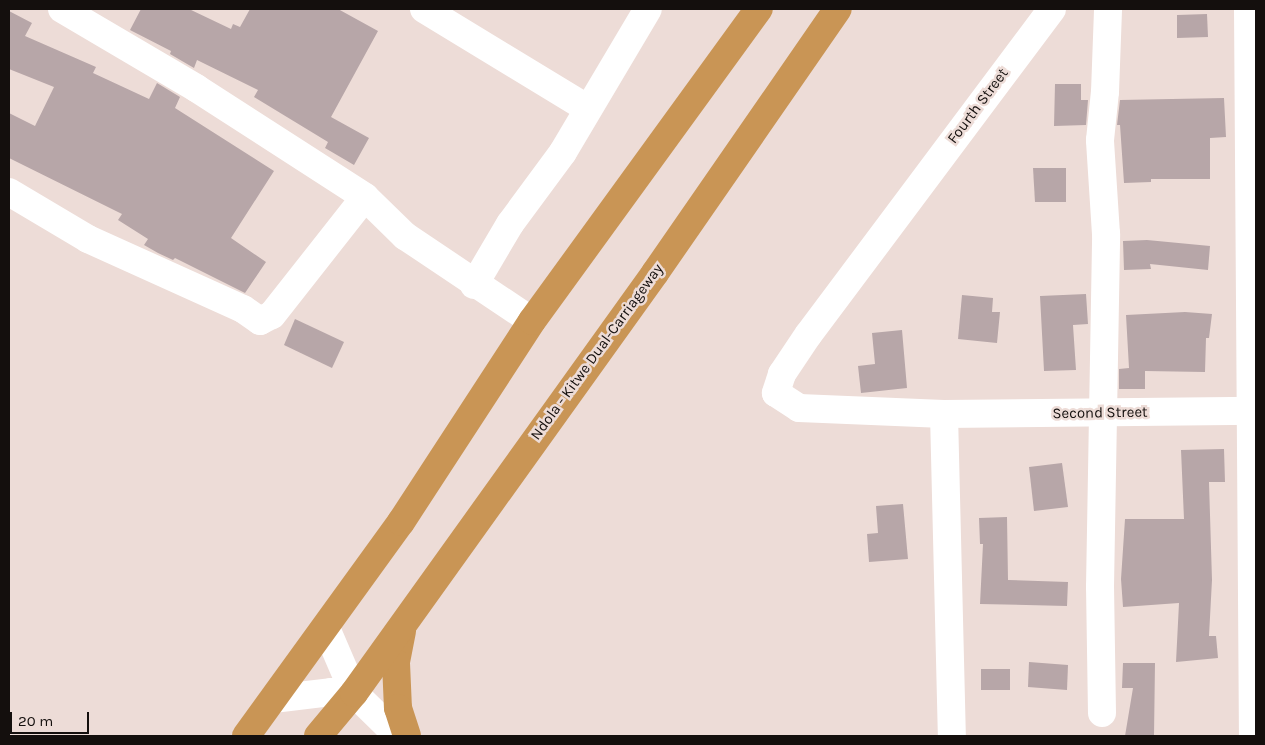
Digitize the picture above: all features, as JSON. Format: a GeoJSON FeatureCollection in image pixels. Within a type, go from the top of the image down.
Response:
{"type":"FeatureCollection","features":[{"type":"Feature","properties":{"kind":"highway"},"geometry":{"type":"LineString","coordinates":[[246,736],[326,628],[433,474],[532,322],[759,9]]}},
{"type":"Feature","properties":{"kind":"highway","name":"Ndola - Kitwe Dual-Carriageway"},"geometry":{"type":"LineString","coordinates":[[318,736],[354,693],[654,273],[838,9]]}},
{"type":"Feature","properties":{"kind":"highway"},"geometry":{"type":"LineString","coordinates":[[403,622],[396,663],[398,708],[407,736]]}},
{"type":"Feature","properties":{"kind":"street"},"geometry":{"type":"LineString","coordinates":[[62,9],[196,88],[365,196],[405,236],[474,285],[532,322]]}},
{"type":"Feature","properties":{"kind":"street"},"geometry":{"type":"LineString","coordinates":[[424,9],[587,108]]}},
{"type":"Feature","properties":{"kind":"street"},"geometry":{"type":"LineString","coordinates":[[474,285],[510,224],[563,152],[587,108],[648,9]]}},
{"type":"Feature","properties":{"kind":"street","name":"Fourth Street"},"geometry":{"type":"LineString","coordinates":[[944,414],[799,408],[776,393],[782,374],[808,335],[905,202],[1052,9]]}},
{"type":"Feature","properties":{"kind":"street"},"geometry":{"type":"LineString","coordinates":[[1102,713],[1100,588],[1106,234],[1100,140],[1106,92],[1108,9]]}},
{"type":"Feature","properties":{"kind":"street"},"geometry":{"type":"LineString","coordinates":[[1248,9],[1254,411],[1254,736]]}},
{"type":"Feature","properties":{"kind":"street"},"geometry":{"type":"LineString","coordinates":[[9,192],[88,239],[243,309],[260,321],[266,320],[272,315],[365,196]]}},
{"type":"Feature","properties":{"kind":"street","name":"Second Street"},"geometry":{"type":"LineString","coordinates":[[944,414],[1104,414],[1254,411]]}},
{"type":"Feature","properties":{"kind":"street"},"geometry":{"type":"LineString","coordinates":[[944,414],[952,736]]}},
{"type":"Feature","properties":{"kind":"street"},"geometry":{"type":"LineString","coordinates":[[326,628],[354,693],[398,736]]}},
{"type":"Feature","properties":{"kind":"street"},"geometry":{"type":"LineString","coordinates":[[273,699],[331,692],[354,693]]}},
{"type":"Feature","properties":{"kind":"building"},"geometry":{"type":"Polygon","coordinates":[[[141,9],[189,9],[231,29],[233,24],[240,27],[250,9],[338,9],[378,31],[331,117],[369,138],[354,165],[325,148],[328,142],[254,97],[258,90],[197,60],[194,68],[170,54],[171,51],[130,30],[141,9]]]}},
{"type":"Feature","properties":{"kind":"building"},"geometry":{"type":"Polygon","coordinates":[[[9,11],[32,23],[25,36],[96,67],[93,73],[149,99],[157,83],[180,97],[175,108],[274,171],[231,238],[266,262],[245,293],[175,258],[173,260],[144,245],[148,239],[118,220],[122,214],[9,158],[9,113],[35,126],[54,87],[9,69],[9,11]]]}},
{"type":"Feature","properties":{"kind":"building"},"geometry":{"type":"Polygon","coordinates":[[[1207,14],[1208,37],[1177,38],[1177,15],[1207,14]]]}},
{"type":"Feature","properties":{"kind":"building"},"geometry":{"type":"Polygon","coordinates":[[[1055,84],[1081,84],[1081,100],[1088,100],[1086,125],[1054,126],[1055,84]]]}},
{"type":"Feature","properties":{"kind":"building"},"geometry":{"type":"Polygon","coordinates":[[[1224,98],[1226,137],[1210,138],[1210,179],[1151,179],[1151,182],[1124,183],[1120,125],[1117,125],[1120,100],[1224,98]]]}},
{"type":"Feature","properties":{"kind":"building"},"geometry":{"type":"Polygon","coordinates":[[[1033,168],[1066,168],[1066,202],[1035,202],[1033,168]]]}},
{"type":"Feature","properties":{"kind":"building"},"geometry":{"type":"Polygon","coordinates":[[[1147,240],[1210,246],[1208,270],[1150,264],[1151,269],[1124,270],[1123,241],[1147,240]]]}},
{"type":"Feature","properties":{"kind":"building"},"geometry":{"type":"Polygon","coordinates":[[[1086,294],[1088,324],[1073,325],[1076,370],[1044,371],[1040,296],[1086,294]]]}},
{"type":"Feature","properties":{"kind":"building"},"geometry":{"type":"Polygon","coordinates":[[[962,295],[993,298],[992,312],[1000,312],[997,343],[958,339],[962,295]]]}},
{"type":"Feature","properties":{"kind":"building"},"geometry":{"type":"Polygon","coordinates":[[[1185,312],[1212,314],[1209,338],[1206,338],[1205,372],[1145,371],[1145,389],[1119,389],[1119,369],[1129,368],[1126,315],[1185,312]]]}},
{"type":"Feature","properties":{"kind":"building"},"geometry":{"type":"Polygon","coordinates":[[[295,319],[344,342],[332,368],[284,345],[295,319]]]}},
{"type":"Feature","properties":{"kind":"building"},"geometry":{"type":"Polygon","coordinates":[[[902,330],[907,388],[861,393],[858,366],[875,364],[872,333],[902,330]]]}},
{"type":"Feature","properties":{"kind":"building"},"geometry":{"type":"Polygon","coordinates":[[[1224,449],[1225,482],[1209,482],[1212,580],[1209,636],[1216,636],[1218,658],[1176,662],[1179,603],[1123,607],[1121,579],[1125,519],[1184,519],[1181,450],[1224,449]]]}},
{"type":"Feature","properties":{"kind":"building"},"geometry":{"type":"Polygon","coordinates":[[[1062,463],[1068,507],[1034,511],[1029,467],[1062,463]]]}},
{"type":"Feature","properties":{"kind":"building"},"geometry":{"type":"Polygon","coordinates":[[[903,504],[908,559],[869,562],[867,534],[878,533],[876,506],[903,504]]]}},
{"type":"Feature","properties":{"kind":"building"},"geometry":{"type":"Polygon","coordinates":[[[1007,517],[1008,580],[1068,582],[1067,606],[980,604],[983,544],[980,544],[979,518],[1007,517]]]}},
{"type":"Feature","properties":{"kind":"building"},"geometry":{"type":"Polygon","coordinates":[[[1029,662],[1068,665],[1067,690],[1028,687],[1029,662]]]}},
{"type":"Feature","properties":{"kind":"building"},"geometry":{"type":"Polygon","coordinates":[[[1123,663],[1155,663],[1154,736],[1125,736],[1133,688],[1122,688],[1123,663]]]}},
{"type":"Feature","properties":{"kind":"building"},"geometry":{"type":"Polygon","coordinates":[[[981,669],[1010,669],[1010,690],[981,690],[981,669]]]}}]}
